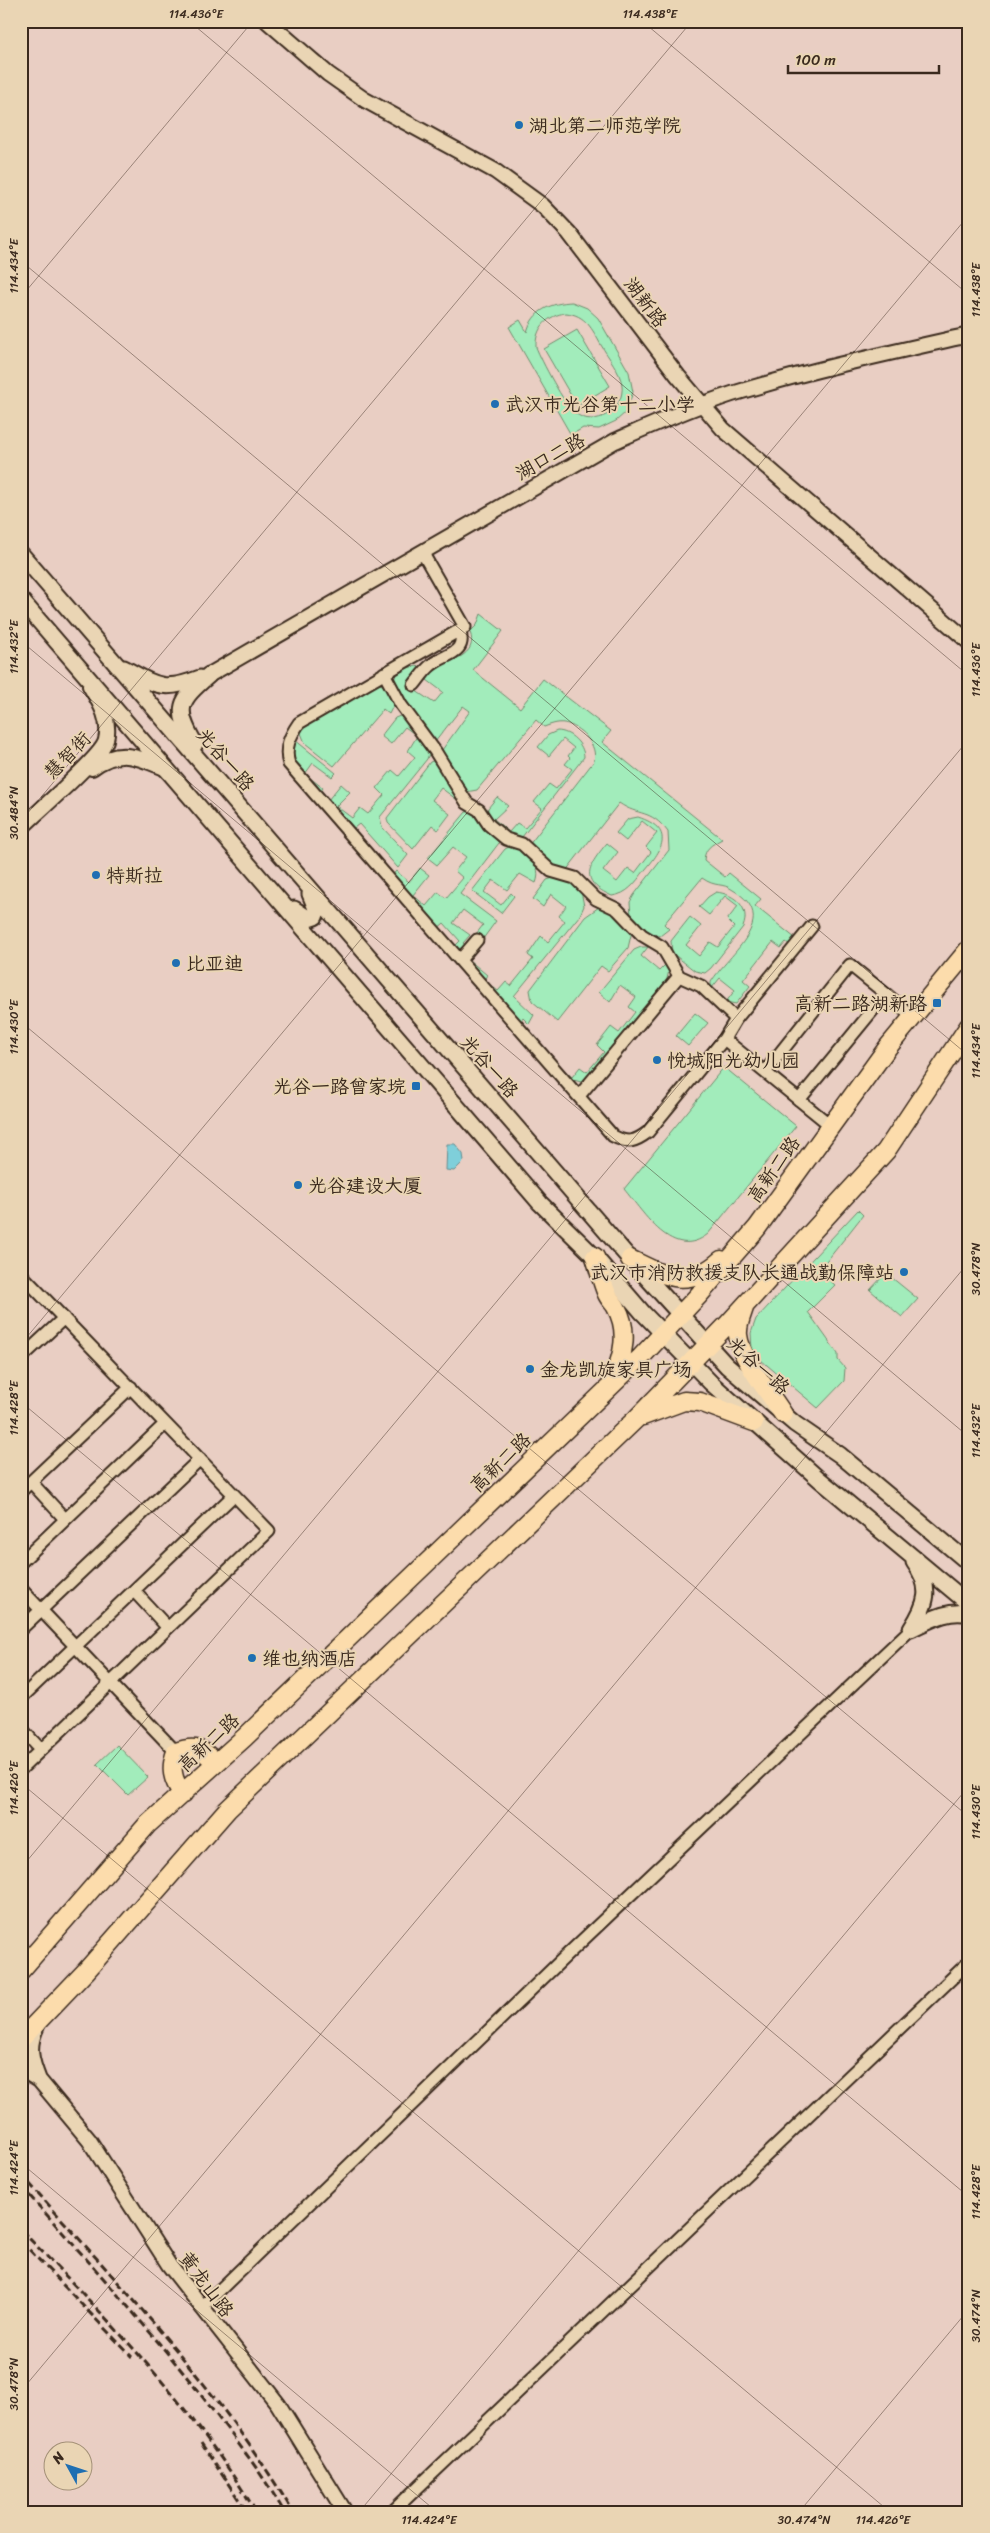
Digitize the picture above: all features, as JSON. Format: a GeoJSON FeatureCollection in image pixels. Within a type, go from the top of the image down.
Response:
{"type":"FeatureCollection","features":[{"type":"Feature","properties":{"kind":"main road","name":"光谷一路"},"geometry":{"type":"LineString","coordinates":[[21,554],[630,1259],[727,1366],[783,1414],[840,1455],[969,1564]]}},
{"type":"Feature","properties":{"kind":"main road"},"geometry":{"type":"LineString","coordinates":[[21,600],[540,1203],[594,1257],[691,1362],[754,1422],[969,1604]]}},
{"type":"Feature","properties":{"kind":"main road"},"geometry":{"type":"LineString","coordinates":[[114,662],[149,682],[164,686],[173,687],[209,675]]}},
{"type":"Feature","properties":{"kind":"main road"},"geometry":{"type":"LineString","coordinates":[[209,675],[188,692],[183,701],[182,714],[184,724],[209,770]]}},
{"type":"Feature","properties":{"kind":"main road"},"geometry":{"type":"LineString","coordinates":[[275,893],[308,919],[315,917],[317,911],[312,898],[297,872]]}},
{"type":"Feature","properties":{"kind":"main road","name":"高新二路"},"geometry":{"type":"LineString","coordinates":[[21,1970],[147,1825],[216,1763],[607,1389],[680,1315],[757,1228],[830,1125],[913,1016],[969,949]]}},
{"type":"Feature","properties":{"kind":"main road"},"geometry":{"type":"LineString","coordinates":[[21,2039],[86,1971],[241,1796],[636,1419],[708,1345],[886,1151],[969,1026]]}},
{"type":"Feature","properties":{"kind":"main road"},"geometry":{"type":"LineString","coordinates":[[630,1259],[668,1278],[688,1278],[708,1271],[757,1228]]}},
{"type":"Feature","properties":{"kind":"main road"},"geometry":{"type":"LineString","coordinates":[[594,1257],[608,1296],[617,1308],[624,1328],[624,1349],[620,1364],[607,1389]]}},
{"type":"Feature","properties":{"kind":"main road"},"geometry":{"type":"LineString","coordinates":[[746,1303],[738,1324],[741,1345],[783,1414]]}},
{"type":"Feature","properties":{"kind":"main road"},"geometry":{"type":"LineString","coordinates":[[636,1419],[684,1401],[700,1402],[754,1422]]}},
{"type":"Feature","properties":{"kind":"main road"},"geometry":{"type":"LineString","coordinates":[[905,1551],[921,1572],[926,1590],[925,1608],[911,1630]]}},
{"type":"Feature","properties":{"kind":"main road"},"geometry":{"type":"LineString","coordinates":[[911,1630],[944,1615],[952,1613],[969,1614]]}},
{"type":"Feature","properties":{"kind":"main road"},"geometry":{"type":"LineString","coordinates":[[183,1794],[175,1782],[172,1773],[172,1762],[176,1752],[189,1747],[199,1748],[216,1763]]}},
{"type":"Feature","properties":{"kind":"street","name":"湖新路"},"geometry":{"type":"LineString","coordinates":[[267,21],[328,74],[358,95],[502,176],[543,206],[569,233],[723,430],[969,642]]}},
{"type":"Feature","properties":{"kind":"street","name":"湖口二路"},"geometry":{"type":"LineString","coordinates":[[209,675],[615,441],[702,405],[784,379],[969,335]]}},
{"type":"Feature","properties":{"kind":"street"},"geometry":{"type":"LineString","coordinates":[[422,552],[465,627],[299,723],[291,734],[286,755],[289,764],[613,1136],[624,1142],[636,1141],[648,1132],[724,1039],[736,1019],[812,926]]}},
{"type":"Feature","properties":{"kind":"street"},"geometry":{"type":"LineString","coordinates":[[414,685],[430,665],[452,653],[461,645],[462,638],[459,630]]}},
{"type":"Feature","properties":{"kind":"street","name":"慧智街"},"geometry":{"type":"LineString","coordinates":[[21,828],[104,746],[107,726],[105,715],[82,670]]}},
{"type":"Feature","properties":{"kind":"street"},"geometry":{"type":"LineString","coordinates":[[384,673],[401,705],[435,752],[467,803],[479,810],[489,825],[506,840],[522,844],[551,871],[576,878],[596,899],[617,909],[642,935],[662,947],[679,976],[701,986],[736,1019]]}},
{"type":"Feature","properties":{"kind":"street","name":"慧智街"},"geometry":{"type":"LineString","coordinates":[[21,836],[94,767],[107,759],[128,756],[141,758],[169,770]]}},
{"type":"Feature","properties":{"kind":"street"},"geometry":{"type":"LineString","coordinates":[[460,960],[477,940]]}},
{"type":"Feature","properties":{"kind":"street"},"geometry":{"type":"LineString","coordinates":[[765,1072],[850,965],[913,1016]]}},
{"type":"Feature","properties":{"kind":"street"},"geometry":{"type":"LineString","coordinates":[[579,1096],[679,976]]}},
{"type":"Feature","properties":{"kind":"street"},"geometry":{"type":"LineString","coordinates":[[799,1100],[886,994]]}},
{"type":"Feature","properties":{"kind":"street"},"geometry":{"type":"LineString","coordinates":[[724,1039],[830,1125]]}},
{"type":"Feature","properties":{"kind":"street"},"geometry":{"type":"LineString","coordinates":[[21,1769],[269,1531],[64,1318],[23,1278]]}},
{"type":"Feature","properties":{"kind":"street"},"geometry":{"type":"LineString","coordinates":[[21,1358],[64,1318]]}},
{"type":"Feature","properties":{"kind":"street"},"geometry":{"type":"LineString","coordinates":[[21,1491],[130,1387]]}},
{"type":"Feature","properties":{"kind":"street"},"geometry":{"type":"LineString","coordinates":[[21,1562],[166,1424]]}},
{"type":"Feature","properties":{"kind":"street"},"geometry":{"type":"LineString","coordinates":[[21,1629],[200,1459]]}},
{"type":"Feature","properties":{"kind":"street"},"geometry":{"type":"LineString","coordinates":[[30,1482],[66,1519]]}},
{"type":"Feature","properties":{"kind":"street"},"geometry":{"type":"LineString","coordinates":[[21,1698],[234,1495]]}},
{"type":"Feature","properties":{"kind":"street"},"geometry":{"type":"LineString","coordinates":[[21,1589],[176,1752]]}},
{"type":"Feature","properties":{"kind":"street"},"geometry":{"type":"LineString","coordinates":[[134,1591],[168,1628]]}},
{"type":"Feature","properties":{"kind":"street"},"geometry":{"type":"LineString","coordinates":[[201,2308],[569,1953],[911,1630]]}},
{"type":"Feature","properties":{"kind":"street"},"geometry":{"type":"LineString","coordinates":[[21,1728],[41,1750]]}},
{"type":"Feature","properties":{"kind":"street"},"geometry":{"type":"LineString","coordinates":[[21,1963],[35,1952]]}},
{"type":"Feature","properties":{"kind":"street"},"geometry":{"type":"LineString","coordinates":[[392,2512],[969,1962]]}},
{"type":"Feature","properties":{"kind":"street","name":"黄龙山路"},"geometry":{"type":"LineString","coordinates":[[43,2014],[30,2040],[30,2058],[39,2080],[89,2140],[150,2239],[201,2308],[278,2404],[345,2512]]}},
{"type":"Feature","properties":{"kind":"street","name":"黄龙山路"},"geometry":{"type":"LineString","coordinates":[[21,2069],[39,2080]]}},
{"type":"Feature","properties":{"kind":"green space"},"geometry":{"type":"Polygon","coordinates":[[[572,302],[587,308],[598,318],[629,372],[633,392],[626,412],[616,421],[599,429],[583,428],[571,435],[509,327],[520,320],[527,332],[534,318],[544,309],[557,304],[572,302]],[[560,314],[548,320],[540,328],[536,347],[565,402],[571,409],[583,417],[599,418],[614,409],[619,402],[622,394],[621,380],[591,328],[573,314],[560,314]]]}},
{"type":"Feature","properties":{"kind":"green space"},"geometry":{"type":"Polygon","coordinates":[[[577,330],[610,386],[577,406],[544,349],[577,330]]]}},
{"type":"Feature","properties":{"kind":"green space"},"geometry":{"type":"Polygon","coordinates":[[[481,614],[503,631],[473,670],[520,708],[543,679],[611,731],[602,742],[722,839],[709,847],[704,860],[725,877],[729,873],[761,899],[755,906],[795,938],[790,945],[786,942],[781,948],[773,942],[743,980],[750,986],[736,1004],[726,1002],[735,990],[720,978],[711,989],[711,982],[747,936],[752,924],[753,913],[747,901],[733,890],[702,878],[664,924],[669,929],[660,936],[651,935],[631,916],[630,902],[634,895],[669,850],[668,832],[656,819],[619,803],[565,872],[554,868],[529,845],[594,761],[594,749],[588,738],[568,724],[559,723],[544,727],[536,720],[477,790],[466,792],[442,750],[470,711],[463,706],[435,742],[404,703],[393,680],[395,677],[409,668],[421,667],[407,685],[434,703],[443,692],[427,680],[435,670],[467,652],[472,640],[470,632],[477,625],[481,614]]]}},
{"type":"Feature","properties":{"kind":"green space"},"geometry":{"type":"Polygon","coordinates":[[[379,684],[386,686],[395,702],[389,714],[383,709],[334,766],[305,743],[301,733],[305,726],[379,684]]]}},
{"type":"Feature","properties":{"kind":"green space"},"geometry":{"type":"Polygon","coordinates":[[[400,716],[404,718],[430,751],[427,759],[380,817],[382,827],[408,855],[398,868],[359,824],[354,828],[328,800],[341,784],[350,792],[336,806],[352,818],[360,808],[368,814],[384,795],[377,788],[392,770],[399,776],[415,757],[408,751],[417,736],[405,727],[391,744],[381,736],[395,718],[400,716]]]}},
{"type":"Feature","properties":{"kind":"green space"},"geometry":{"type":"Polygon","coordinates":[[[557,731],[567,733],[575,739],[582,747],[584,757],[522,837],[512,837],[492,823],[487,814],[488,808],[497,797],[508,806],[494,819],[509,832],[517,823],[525,828],[542,808],[534,802],[549,784],[556,789],[572,769],[565,764],[574,748],[563,739],[549,756],[538,747],[548,735],[557,731]]]}},
{"type":"Feature","properties":{"kind":"green space"},"geometry":{"type":"Polygon","coordinates":[[[295,740],[336,773],[332,777],[313,763],[305,774],[323,788],[320,792],[291,762],[290,746],[295,740]]]}},
{"type":"Feature","properties":{"kind":"green space"},"geometry":{"type":"Polygon","coordinates":[[[435,760],[460,802],[441,788],[432,800],[450,814],[438,830],[432,825],[413,849],[388,823],[387,818],[430,762],[435,760]]]}},
{"type":"Feature","properties":{"kind":"green space"},"geometry":{"type":"Polygon","coordinates":[[[471,811],[499,843],[460,894],[496,921],[480,943],[473,938],[483,925],[463,910],[453,923],[470,935],[463,943],[466,946],[458,949],[454,947],[460,941],[444,923],[437,929],[391,877],[396,871],[409,882],[420,868],[429,875],[413,895],[426,906],[438,892],[446,898],[463,878],[455,871],[466,857],[453,847],[437,865],[428,858],[466,812],[471,811]]]}},
{"type":"Feature","properties":{"kind":"green space"},"geometry":{"type":"Polygon","coordinates":[[[638,817],[657,827],[662,840],[660,847],[657,855],[631,887],[618,895],[612,896],[594,885],[590,879],[591,866],[607,843],[618,852],[603,871],[617,882],[628,868],[635,873],[651,852],[646,847],[657,833],[642,821],[626,841],[616,833],[628,819],[638,817]]]}},
{"type":"Feature","properties":{"kind":"green space"},"geometry":{"type":"Polygon","coordinates":[[[511,846],[528,855],[536,865],[538,877],[536,883],[520,874],[507,890],[493,880],[484,892],[501,905],[511,893],[514,896],[501,913],[472,891],[505,849],[511,846]]]}},
{"type":"Feature","properties":{"kind":"green space"},"geometry":{"type":"Polygon","coordinates":[[[556,877],[570,881],[581,891],[584,906],[580,915],[514,996],[534,1015],[529,1024],[523,1018],[520,1022],[467,963],[469,960],[487,975],[484,980],[498,991],[506,982],[511,986],[533,959],[528,955],[541,936],[548,942],[565,921],[559,916],[566,906],[551,894],[543,907],[533,899],[547,880],[556,877]]]}},
{"type":"Feature","properties":{"kind":"green space"},"geometry":{"type":"Polygon","coordinates":[[[716,892],[723,893],[740,903],[745,914],[745,920],[743,927],[711,968],[705,973],[695,971],[672,953],[671,941],[690,917],[701,926],[686,945],[699,956],[710,942],[718,947],[734,927],[727,920],[738,906],[725,896],[709,915],[699,907],[708,897],[716,892]]]}},
{"type":"Feature","properties":{"kind":"green space"},"geometry":{"type":"Polygon","coordinates":[[[599,907],[610,909],[632,931],[628,948],[608,971],[601,966],[557,1022],[532,1001],[530,990],[585,917],[599,907]]]}},
{"type":"Feature","properties":{"kind":"green space"},"geometry":{"type":"Polygon","coordinates":[[[648,947],[641,956],[659,971],[667,963],[669,970],[667,979],[590,1077],[581,1082],[570,1079],[557,1064],[572,1077],[580,1067],[587,1072],[604,1052],[597,1045],[611,1027],[619,1033],[635,1012],[629,1007],[636,997],[620,985],[610,1002],[599,992],[634,950],[648,947]]]}},
{"type":"Feature","properties":{"kind":"green space"},"geometry":{"type":"Polygon","coordinates":[[[695,1013],[708,1023],[688,1046],[676,1036],[695,1013]]]}},
{"type":"Feature","properties":{"kind":"green space"},"geometry":{"type":"Polygon","coordinates":[[[724,1067],[796,1126],[708,1234],[695,1241],[683,1242],[671,1238],[660,1231],[624,1189],[724,1067]]]}},
{"type":"Feature","properties":{"kind":"green space"},"geometry":{"type":"Polygon","coordinates":[[[858,1210],[863,1215],[819,1271],[835,1285],[808,1312],[838,1354],[838,1360],[845,1368],[844,1381],[818,1408],[755,1355],[752,1350],[751,1333],[756,1319],[858,1210]]]}},
{"type":"Feature","properties":{"kind":"green space"},"geometry":{"type":"Polygon","coordinates":[[[886,1273],[918,1299],[902,1317],[870,1290],[886,1273]]]}},
{"type":"Feature","properties":{"kind":"green space"},"geometry":{"type":"Polygon","coordinates":[[[117,1745],[148,1777],[128,1795],[97,1764],[117,1745]]]}},
{"type":"Feature","properties":{"kind":"water"},"geometry":{"type":"Polygon","coordinates":[[[447,1144],[455,1144],[463,1154],[464,1161],[454,1171],[446,1170],[447,1144]]]}},
{"type":"Feature","properties":{"kind":"railway"},"geometry":{"type":"LineString","coordinates":[[21,2174],[130,2296],[200,2379],[264,2466],[293,2512]]}},
{"type":"Feature","properties":{"kind":"railway"},"geometry":{"type":"LineString","coordinates":[[21,2186],[168,2354],[251,2460],[284,2512]]}},
{"type":"Feature","properties":{"kind":"railway"},"geometry":{"type":"LineString","coordinates":[[21,2230],[117,2330],[177,2399],[231,2473],[256,2512]]}},
{"type":"Feature","properties":{"kind":"railway"},"geometry":{"type":"LineString","coordinates":[[21,2241],[132,2357]]}},
{"type":"Feature","properties":{"kind":"railway"},"geometry":{"type":"LineString","coordinates":[[201,2443],[247,2512]]}},
{"type":"Feature","properties":{"kind":"place","name":"湖北第二师范学院"},"geometry":{"type":"Point","coordinates":[519,125]}},
{"type":"Feature","properties":{"kind":"place","name":"武汉市光谷第十二小学"},"geometry":{"type":"Point","coordinates":[495,404]}},
{"type":"Feature","properties":{"kind":"place","name":"特斯拉"},"geometry":{"type":"Point","coordinates":[96,875]}},
{"type":"Feature","properties":{"kind":"place","name":"比亚迪"},"geometry":{"type":"Point","coordinates":[176,963]}},
{"type":"Feature","properties":{"kind":"place","name":"高新二路湖新路"},"geometry":{"type":"Point","coordinates":[937,1003]}},
{"type":"Feature","properties":{"kind":"place","name":"悦城阳光幼儿园"},"geometry":{"type":"Point","coordinates":[657,1060]}},
{"type":"Feature","properties":{"kind":"place","name":"光谷一路曾家垸"},"geometry":{"type":"Point","coordinates":[416,1086]}},
{"type":"Feature","properties":{"kind":"place","name":"光谷建设大厦"},"geometry":{"type":"Point","coordinates":[298,1185]}},
{"type":"Feature","properties":{"kind":"place","name":"武汉市消防救援支队长通战勤保障站"},"geometry":{"type":"Point","coordinates":[904,1272]}},
{"type":"Feature","properties":{"kind":"place","name":"金龙凯旋家具广场"},"geometry":{"type":"Point","coordinates":[530,1369]}},
{"type":"Feature","properties":{"kind":"place","name":"维也纳酒店"},"geometry":{"type":"Point","coordinates":[252,1658]}}]}
